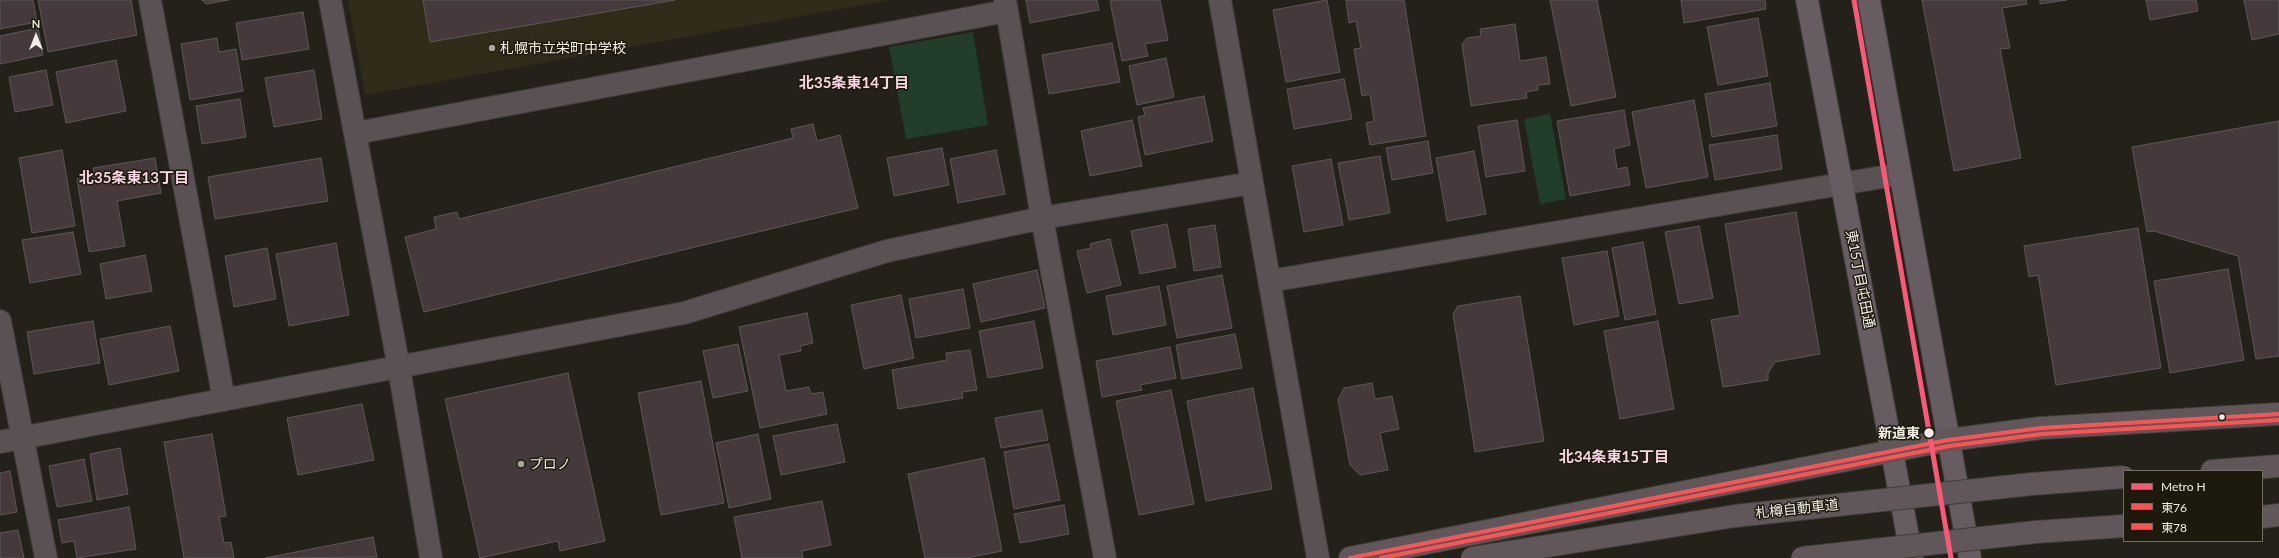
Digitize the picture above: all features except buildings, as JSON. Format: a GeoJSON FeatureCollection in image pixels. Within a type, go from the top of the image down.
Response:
{"type":"FeatureCollection","features":[{"type":"Feature","properties":{"kind":"highway"},"geometry":{"type":"LineString","coordinates":[[1350,558],[1948,440],[2041,428],[2279,414]]}},
{"type":"Feature","properties":{"kind":"highway"},"geometry":{"type":"LineString","coordinates":[[2225,470],[2279,466]]}},
{"type":"Feature","properties":{"kind":"highway","name":"札樽自動車道"},"geometry":{"type":"LineString","coordinates":[[1472,558],[1735,516],[2032,484],[2123,477]]}},
{"type":"Feature","properties":{"kind":"highway"},"geometry":{"type":"LineString","coordinates":[[2263,517],[2279,515]]}},
{"type":"Feature","properties":{"kind":"highway"},"geometry":{"type":"LineString","coordinates":[[1802,558],[2036,532],[2123,526]]}},
{"type":"Feature","properties":{"kind":"street"},"geometry":{"type":"LineString","coordinates":[[150,0],[224,400]]}},
{"type":"Feature","properties":{"kind":"street"},"geometry":{"type":"LineString","coordinates":[[330,0],[399,368],[431,558]]}},
{"type":"Feature","properties":{"kind":"street"},"geometry":{"type":"LineString","coordinates":[[1220,0],[1318,558]]}},
{"type":"Feature","properties":{"kind":"street","name":"東15丁目屯田通"},"geometry":{"type":"LineString","coordinates":[[1807,0],[1912,558]]}},
{"type":"Feature","properties":{"kind":"street"},"geometry":{"type":"LineString","coordinates":[[1869,0],[1970,558]]}},
{"type":"Feature","properties":{"kind":"street"},"geometry":{"type":"LineString","coordinates":[[356,134],[1006,5],[1042,218],[1105,558]]}},
{"type":"Feature","properties":{"kind":"street"},"geometry":{"type":"LineString","coordinates":[[1270,281],[1900,174]]}},
{"type":"Feature","properties":{"kind":"street"},"geometry":{"type":"LineString","coordinates":[[0,442],[399,368],[684,312],[887,251],[1042,218],[1252,183]]}},
{"type":"Feature","properties":{"kind":"street"},"geometry":{"type":"LineString","coordinates":[[0,321],[46,558]]}},
{"type":"Feature","properties":{"kind":"shaded area","name":"札幌市立栄町中学校"},"geometry":{"type":"Polygon","coordinates":[[[348,0],[890,0],[365,95],[348,0]]]}},
{"type":"Feature","properties":{"kind":"green space"},"geometry":{"type":"Polygon","coordinates":[[[973,32],[988,125],[906,139],[889,47],[973,32]]]}},
{"type":"Feature","properties":{"kind":"green space"},"geometry":{"type":"Polygon","coordinates":[[[1550,114],[1566,199],[1540,204],[1524,119],[1550,114]]]}},
{"type":"Feature","properties":{"kind":"metro line","name":"H"},"geometry":{"type":"LineString","coordinates":[[1854,0],[1951,558]]}},
{"type":"Feature","properties":{"kind":"transit line","name":"東76"},"geometry":{"type":"LineString","coordinates":[[1350,558],[1948,440],[2041,428],[2279,414]]}},
{"type":"Feature","properties":{"kind":"transit line","name":"東78"},"geometry":{"type":"LineString","coordinates":[[1381,558],[1949,446],[2042,434],[2279,420]]}},
{"type":"Feature","properties":{"kind":"place","name":"札幌市立栄町中学校"},"geometry":{"type":"Point","coordinates":[492,48]}},
{"type":"Feature","properties":{"kind":"place","name":"新道東"},"geometry":{"type":"Point","coordinates":[1929,433]}},
{"type":"Feature","properties":{"kind":"place","name":"プロノ"},"geometry":{"type":"Point","coordinates":[521,464]}},
{"type":"Feature","properties":{"kind":"district","name":"北35条東14丁目"},"geometry":{"type":"Point","coordinates":[854,83]}},
{"type":"Feature","properties":{"kind":"district","name":"北35条東13丁目"},"geometry":{"type":"Point","coordinates":[134,178]}},
{"type":"Feature","properties":{"kind":"district","name":"北34条東15丁目"},"geometry":{"type":"Point","coordinates":[1614,457]}}]}
